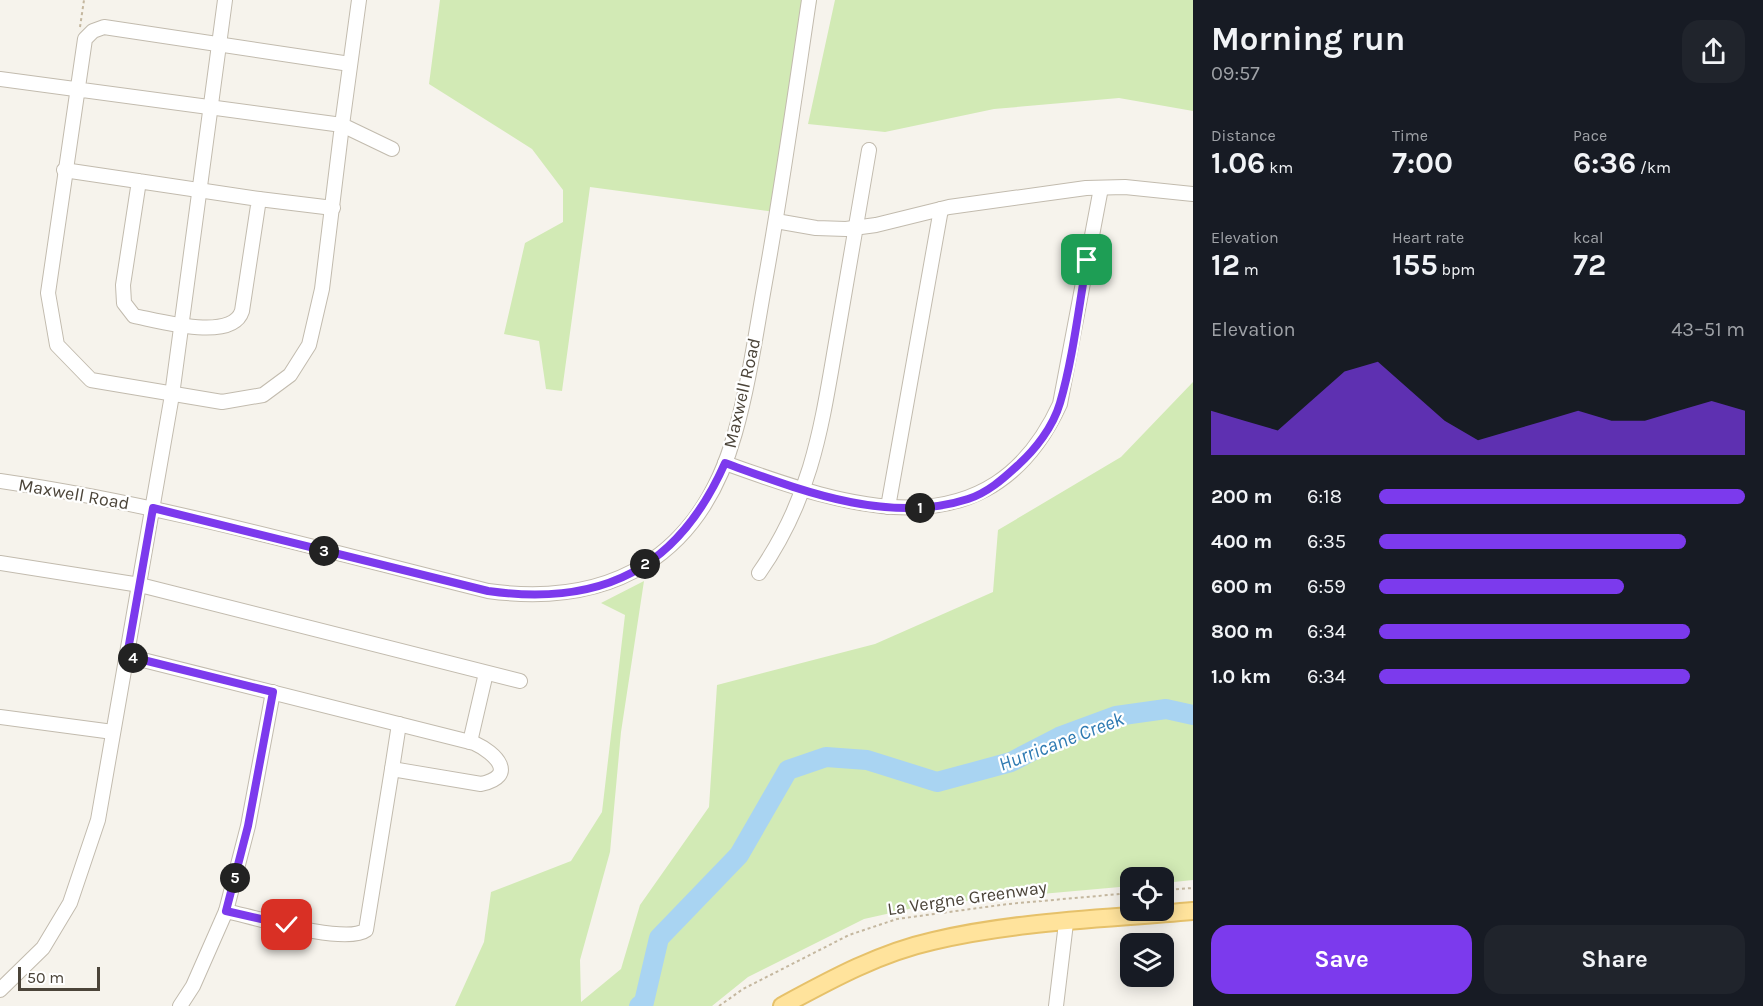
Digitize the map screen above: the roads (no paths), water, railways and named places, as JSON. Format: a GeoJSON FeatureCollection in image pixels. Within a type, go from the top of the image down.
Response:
{"type":"FeatureCollection","features":[{"type":"Feature","properties":{"kind":"main road"},"geometry":{"type":"LineString","coordinates":[[782,1006],[850,969],[932,941],[1002,929],[1193,911]]}},
{"type":"Feature","properties":{"kind":"street"},"geometry":{"type":"LineString","coordinates":[[0,990],[43,948],[70,903],[98,820],[172,395],[225,0]]}},
{"type":"Feature","properties":{"kind":"street"},"geometry":{"type":"LineString","coordinates":[[350,64],[104,27],[93,31],[85,39],[79,90],[64,170],[48,293],[57,345],[91,380],[222,402],[263,395],[290,375],[309,345],[322,289],[359,0]]}},
{"type":"Feature","properties":{"kind":"street","name":"Maxwell Road"},"geometry":{"type":"LineString","coordinates":[[0,481],[72,491],[153,508],[488,591],[542,596],[594,588],[637,570],[662,552],[686,530],[701,511],[725,463],[735,433],[754,346],[776,220],[809,0]]}},
{"type":"Feature","properties":{"kind":"street"},"geometry":{"type":"LineString","coordinates":[[6,80],[342,125],[392,149]]}},
{"type":"Feature","properties":{"kind":"street"},"geometry":{"type":"LineString","coordinates":[[759,573],[780,543],[804,490],[820,436],[869,150]]}},
{"type":"Feature","properties":{"kind":"street"},"geometry":{"type":"LineString","coordinates":[[64,170],[333,208]]}},
{"type":"Feature","properties":{"kind":"street"},"geometry":{"type":"LineString","coordinates":[[139,181],[123,285],[124,303],[134,316],[181,324],[215,328],[230,326],[239,320],[259,199]]}},
{"type":"Feature","properties":{"kind":"street"},"geometry":{"type":"LineString","coordinates":[[776,220],[816,228],[856,228],[941,209],[1101,188],[1193,194]]}},
{"type":"Feature","properties":{"kind":"street"},"geometry":{"type":"LineString","coordinates":[[725,463],[804,490],[888,507],[933,508],[970,499],[1000,482],[1028,457],[1048,430],[1060,404],[1101,188]]}},
{"type":"Feature","properties":{"kind":"street"},"geometry":{"type":"LineString","coordinates":[[888,507],[941,209]]}},
{"type":"Feature","properties":{"kind":"street"},"geometry":{"type":"LineString","coordinates":[[0,563],[140,585],[520,681]]}},
{"type":"Feature","properties":{"kind":"street"},"geometry":{"type":"LineString","coordinates":[[127,656],[470,742],[495,754],[500,763],[499,773],[492,781],[481,784],[392,769]]}},
{"type":"Feature","properties":{"kind":"street"},"geometry":{"type":"LineString","coordinates":[[470,742],[486,673]]}},
{"type":"Feature","properties":{"kind":"street"},"geometry":{"type":"LineString","coordinates":[[180,1006],[193,986],[226,911],[248,826],[273,692]]}},
{"type":"Feature","properties":{"kind":"street"},"geometry":{"type":"LineString","coordinates":[[0,717],[113,732]]}},
{"type":"Feature","properties":{"kind":"street"},"geometry":{"type":"LineString","coordinates":[[226,911],[336,935],[359,935],[366,930],[399,724]]}},
{"type":"Feature","properties":{"kind":"street"},"geometry":{"type":"LineString","coordinates":[[1056,1006],[1066,923]]}},
{"type":"Feature","properties":{"kind":"waterway","name":"Hurricane Creek"},"geometry":{"type":"LineString","coordinates":[[639,1006],[644,1002],[659,938],[739,855],[788,770],[826,757],[867,760],[937,782],[1011,762],[1059,737],[1116,716],[1166,709],[1193,715]]}}]}
